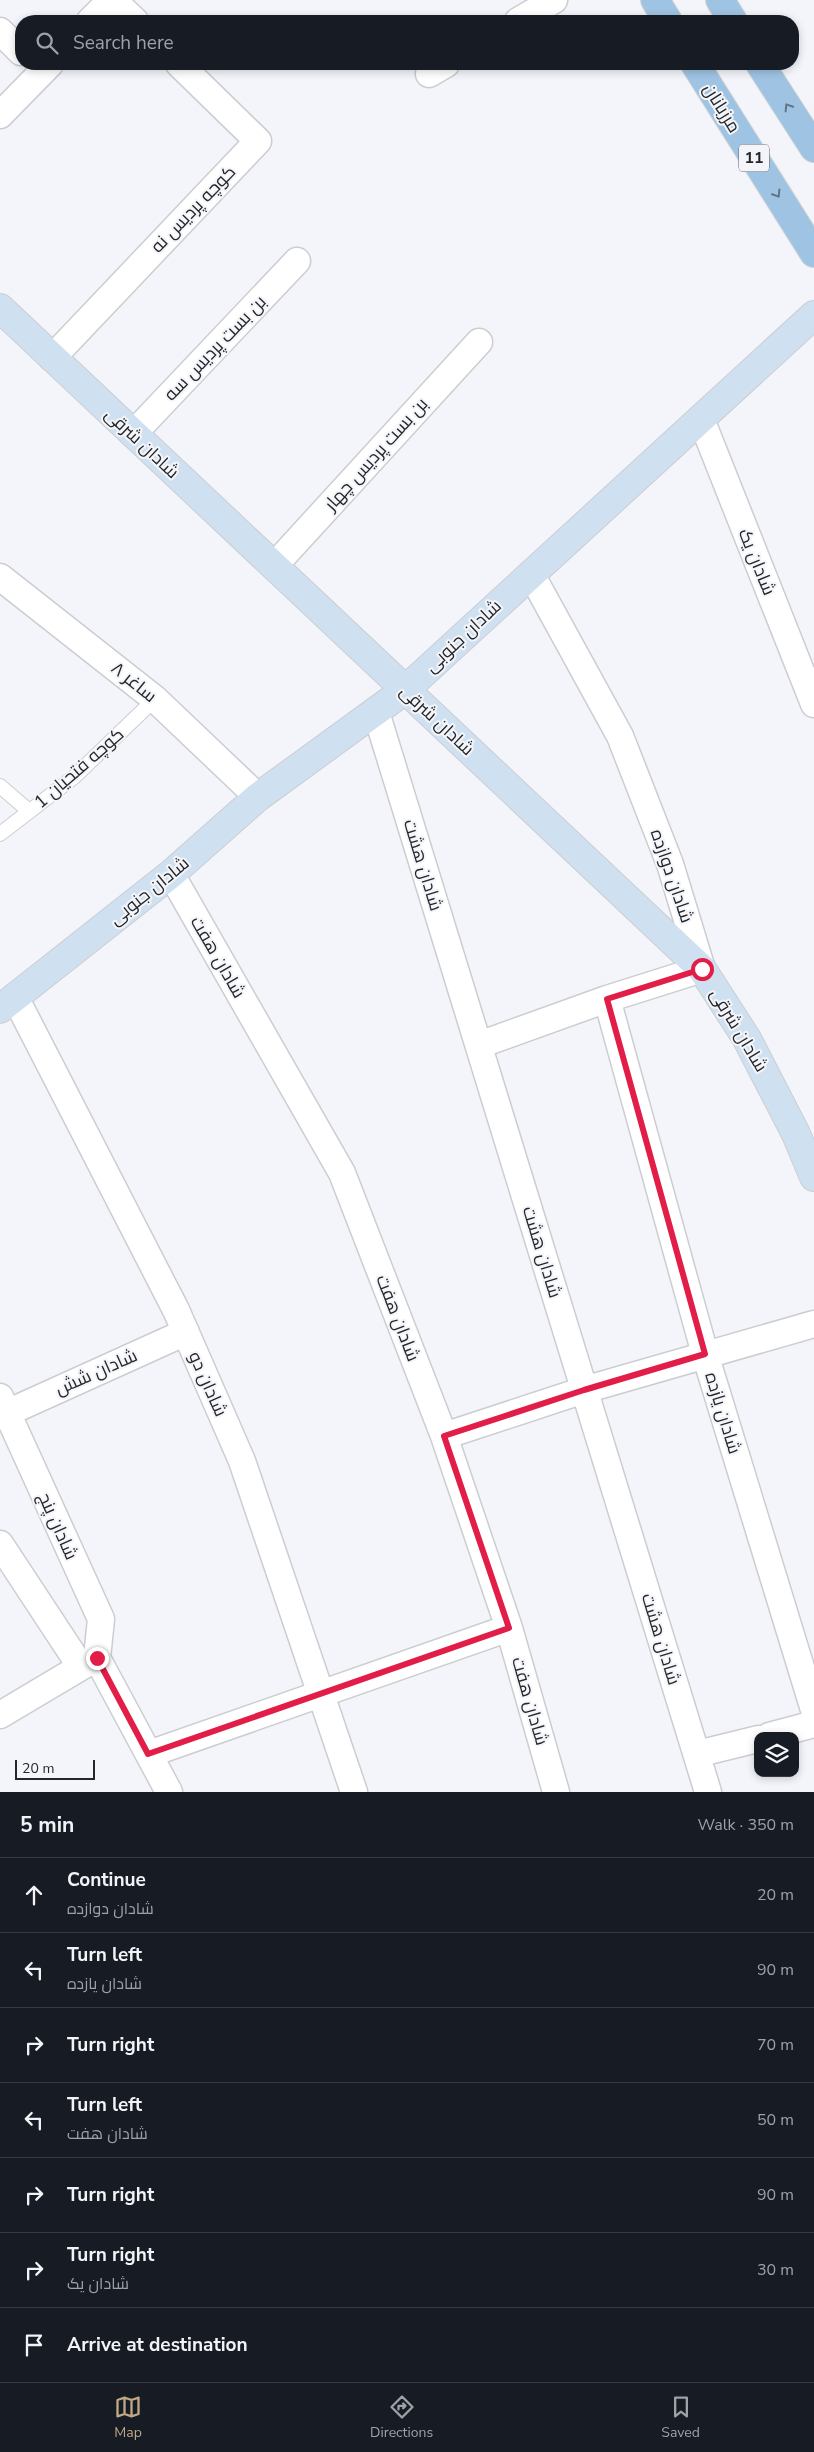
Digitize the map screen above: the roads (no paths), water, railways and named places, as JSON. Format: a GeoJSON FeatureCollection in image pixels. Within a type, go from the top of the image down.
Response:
{"type":"FeatureCollection","features":[{"type":"Feature","properties":{"kind":"main road"},"geometry":{"type":"LineString","coordinates":[[655,0],[664,15]]}},
{"type":"Feature","properties":{"kind":"main road"},"geometry":{"type":"LineString","coordinates":[[720,0],[729,15]]}},
{"type":"Feature","properties":{"kind":"main road","name":"مرزبانان"},"geometry":{"type":"LineString","coordinates":[[699,70],[814,253]]}},
{"type":"Feature","properties":{"kind":"main road"},"geometry":{"type":"LineString","coordinates":[[764,70],[814,148]]}},
{"type":"Feature","properties":{"kind":"street"},"geometry":{"type":"LineString","coordinates":[[96,15],[112,0],[128,15]]}},
{"type":"Feature","properties":{"kind":"street"},"geometry":{"type":"LineString","coordinates":[[528,15],[554,0]]}},
{"type":"Feature","properties":{"kind":"street"},"geometry":{"type":"LineString","coordinates":[[0,31],[15,46]]}},
{"type":"Feature","properties":{"kind":"street"},"geometry":{"type":"LineString","coordinates":[[0,115],[38,70]]}},
{"type":"Feature","properties":{"kind":"street","name":"کوچه پردیس نه"},"geometry":{"type":"LineString","coordinates":[[52,358],[258,141],[185,70]]}},
{"type":"Feature","properties":{"kind":"street","name":"بن بست پردیس سه"},"geometry":{"type":"LineString","coordinates":[[133,434],[297,261]]}},
{"type":"Feature","properties":{"kind":"street","name":"شادان شرقی"},"geometry":{"type":"LineString","coordinates":[[0,308],[702,969],[747,1039],[796,1134],[814,1177]]}},
{"type":"Feature","properties":{"kind":"street","name":"شادان جنوبی"},"geometry":{"type":"LineString","coordinates":[[8,1003],[171,874],[258,797],[405,690],[814,315]]}},
{"type":"Feature","properties":{"kind":"street","name":"بن بست پردیس چهار"},"geometry":{"type":"LineString","coordinates":[[274,566],[479,342]]}},
{"type":"Feature","properties":{"kind":"street","name":"شادان یک"},"geometry":{"type":"LineString","coordinates":[[701,419],[814,704]]}},
{"type":"Feature","properties":{"kind":"street","name":"شادان دوازده"},"geometry":{"type":"LineString","coordinates":[[531,574],[620,736],[670,864],[702,969]]}},
{"type":"Feature","properties":{"kind":"street","name":"ساغر ٨"},"geometry":{"type":"LineString","coordinates":[[0,577],[156,699],[258,797]]}},
{"type":"Feature","properties":{"kind":"street","name":"شادان هشت"},"geometry":{"type":"LineString","coordinates":[[376,712],[708,1792]]}},
{"type":"Feature","properties":{"kind":"street","name":"شادان هفت"},"geometry":{"type":"LineString","coordinates":[[171,874],[342,1173],[444,1436],[509,1628],[556,1792]]}},
{"type":"Feature","properties":{"kind":"street"},"geometry":{"type":"LineString","coordinates":[[479,1045],[607,999],[702,969]]}},
{"type":"Feature","properties":{"kind":"street","name":"شادان یازده"},"geometry":{"type":"LineString","coordinates":[[607,999],[705,1354],[814,1710]]}},
{"type":"Feature","properties":{"kind":"street","name":"شادان دو"},"geometry":{"type":"LineString","coordinates":[[8,1003],[186,1332],[242,1461],[354,1792]]}},
{"type":"Feature","properties":{"kind":"street"},"geometry":{"type":"LineString","coordinates":[[444,1436],[584,1390],[814,1324]]}},
{"type":"Feature","properties":{"kind":"street","name":"شادان شش"},"geometry":{"type":"LineString","coordinates":[[4,1405],[186,1332]]}},
{"type":"Feature","properties":{"kind":"street","name":"شادان پنج"},"geometry":{"type":"LineString","coordinates":[[4,1405],[101,1619],[89,1662]]}},
{"type":"Feature","properties":{"kind":"street"},"geometry":{"type":"LineString","coordinates":[[0,1544],[89,1662],[148,1754],[169,1792]]}},
{"type":"Feature","properties":{"kind":"street"},"geometry":{"type":"LineString","coordinates":[[148,1754],[322,1695],[509,1628]]}},
{"type":"Feature","properties":{"kind":"street"},"geometry":{"type":"LineString","coordinates":[[0,1715],[89,1662]]}},
{"type":"Feature","properties":{"kind":"street"},"geometry":{"type":"LineString","coordinates":[[784,1732],[814,1724]]}},
{"type":"Feature","properties":{"kind":"street"},"geometry":{"type":"LineString","coordinates":[[696,1754],[754,1739]]}},
{"type":"Feature","properties":{"kind":"lane","name":"کوچه فتحیان 1"},"geometry":{"type":"LineString","coordinates":[[0,834],[74,777],[156,699]]}},
{"type":"Feature","properties":{"kind":"lane"},"geometry":{"type":"LineString","coordinates":[[0,786],[29,811]]}}]}
